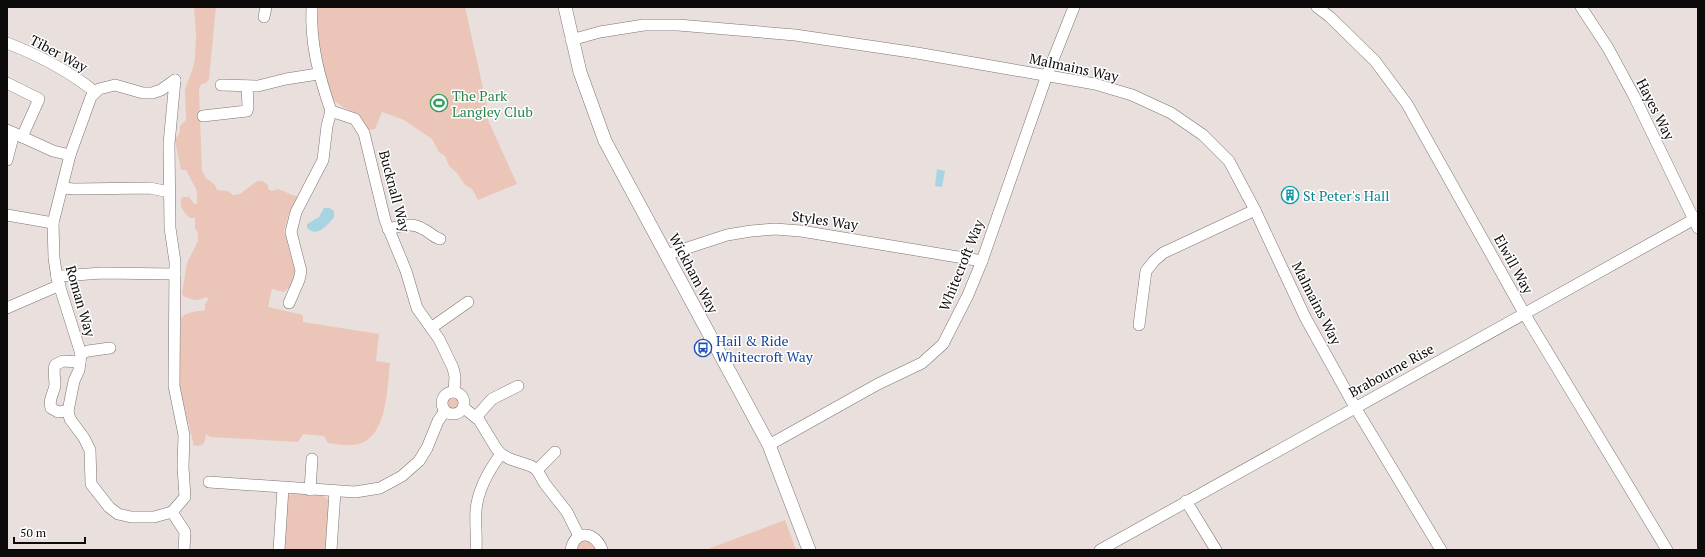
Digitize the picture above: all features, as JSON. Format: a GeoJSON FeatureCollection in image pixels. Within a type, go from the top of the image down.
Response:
{"type":"FeatureCollection","features":[{"type":"Feature","properties":{"kind":"street"},"geometry":{"type":"LineString","coordinates":[[289,303],[299,280],[301,271],[291,232],[291,226],[300,204],[320,169],[323,160],[331,111],[318,74],[312,35],[312,7]]}},
{"type":"Feature","properties":{"kind":"street","name":"Wickham Way"},"geometry":{"type":"LineString","coordinates":[[565,7],[572,40],[586,91],[605,140],[769,445],[809,550]]}},
{"type":"Feature","properties":{"kind":"street","name":"Whitecroft Way"},"geometry":{"type":"LineString","coordinates":[[769,445],[878,384],[922,363],[943,344],[968,295],[982,261],[1047,75],[1074,7]]}},
{"type":"Feature","properties":{"kind":"street","name":"Elwill Way"},"geometry":{"type":"LineString","coordinates":[[1317,7],[1330,17],[1375,62],[1407,104],[1524,313],[1667,550]]}},
{"type":"Feature","properties":{"kind":"street","name":"Hayes Way"},"geometry":{"type":"LineString","coordinates":[[1581,7],[1608,48],[1634,96],[1696,222]]}},
{"type":"Feature","properties":{"kind":"street","name":"Malmains Way"},"geometry":{"type":"LineString","coordinates":[[572,40],[600,32],[644,25],[678,25],[795,35],[917,53],[1095,84],[1132,96],[1171,113],[1203,135],[1229,161],[1255,210],[1305,317],[1355,407],[1441,550]]}},
{"type":"Feature","properties":{"kind":"street","name":"Tiber Way"},"geometry":{"type":"LineString","coordinates":[[7,44],[30,52],[65,71],[81,80],[95,92]]}},
{"type":"Feature","properties":{"kind":"street"},"geometry":{"type":"LineString","coordinates":[[220,85],[258,86],[286,78],[318,74]]}},
{"type":"Feature","properties":{"kind":"street"},"geometry":{"type":"LineString","coordinates":[[80,358],[79,370],[74,381],[68,411],[70,419],[84,438],[90,450],[91,484],[109,507],[118,514],[131,517],[154,517],[172,512],[185,497],[183,467],[184,434],[174,386],[175,274],[170,228],[169,192],[169,144],[175,80],[161,90],[152,93],[143,93],[115,85],[99,89],[95,92]]}},
{"type":"Feature","properties":{"kind":"street"},"geometry":{"type":"LineString","coordinates":[[7,83],[39,99],[15,134],[7,160]]}},
{"type":"Feature","properties":{"kind":"street"},"geometry":{"type":"LineString","coordinates":[[203,116],[246,111],[248,107],[247,86]]}},
{"type":"Feature","properties":{"kind":"street","name":"Roman Way"},"geometry":{"type":"LineString","coordinates":[[80,358],[58,281],[54,258],[53,223],[63,188],[70,155],[90,97],[95,92]]}},
{"type":"Feature","properties":{"kind":"street","name":"Bucknall Way"},"geometry":{"type":"LineString","coordinates":[[331,111],[351,116],[361,126],[367,142],[380,205],[388,229],[406,271],[417,308],[439,339],[452,368],[454,377],[454,392]]}},
{"type":"Feature","properties":{"kind":"street"},"geometry":{"type":"LineString","coordinates":[[15,134],[53,150],[70,155]]}},
{"type":"Feature","properties":{"kind":"street"},"geometry":{"type":"LineString","coordinates":[[63,188],[150,188],[169,192]]}},
{"type":"Feature","properties":{"kind":"street"},"geometry":{"type":"LineString","coordinates":[[1139,325],[1146,271],[1154,261],[1163,253],[1255,210]]}},
{"type":"Feature","properties":{"kind":"street"},"geometry":{"type":"LineString","coordinates":[[7,215],[53,223]]}},
{"type":"Feature","properties":{"kind":"street","name":"Brabourne Rise"},"geometry":{"type":"LineString","coordinates":[[1100,550],[1524,313],[1696,222]]}},
{"type":"Feature","properties":{"kind":"street"},"geometry":{"type":"LineString","coordinates":[[388,229],[403,225],[413,225],[422,228],[440,239]]}},
{"type":"Feature","properties":{"kind":"street","name":"Styles Way"},"geometry":{"type":"LineString","coordinates":[[666,255],[727,235],[775,229],[801,231],[982,261]]}},
{"type":"Feature","properties":{"kind":"street"},"geometry":{"type":"LineString","coordinates":[[7,308],[58,281],[62,276],[102,273],[175,274]]}},
{"type":"Feature","properties":{"kind":"street"},"geometry":{"type":"LineString","coordinates":[[431,328],[468,302]]}},
{"type":"Feature","properties":{"kind":"street"},"geometry":{"type":"LineString","coordinates":[[68,411],[58,412],[51,408],[50,400],[55,387],[54,369],[58,362],[80,358],[88,351],[110,348]]}},
{"type":"Feature","properties":{"kind":"street"},"geometry":{"type":"LineString","coordinates":[[476,417],[492,399],[518,386]]}},
{"type":"Feature","properties":{"kind":"street"},"geometry":{"type":"LineString","coordinates":[[454,392],[462,397],[465,404],[464,408],[456,414],[449,414],[442,406],[443,399],[448,393],[454,392]]}},
{"type":"Feature","properties":{"kind":"street"},"geometry":{"type":"LineString","coordinates":[[464,408],[476,417],[501,454],[510,459],[531,466],[537,470],[569,516],[579,536]]}},
{"type":"Feature","properties":{"kind":"street"},"geometry":{"type":"LineString","coordinates":[[209,482],[335,492],[374,490],[388,485],[414,466],[423,454],[438,421],[445,411]]}},
{"type":"Feature","properties":{"kind":"street"},"geometry":{"type":"LineString","coordinates":[[537,470],[555,452]]}},
{"type":"Feature","properties":{"kind":"street"},"geometry":{"type":"LineString","coordinates":[[476,550],[476,509],[478,497],[488,473],[501,454]]}},
{"type":"Feature","properties":{"kind":"street"},"geometry":{"type":"LineString","coordinates":[[310,490],[312,459]]}},
{"type":"Feature","properties":{"kind":"street"},"geometry":{"type":"LineString","coordinates":[[279,550],[283,488]]}},
{"type":"Feature","properties":{"kind":"street"},"geometry":{"type":"LineString","coordinates":[[331,550],[335,492]]}},
{"type":"Feature","properties":{"kind":"street"},"geometry":{"type":"LineString","coordinates":[[1186,501],[1216,550]]}},
{"type":"Feature","properties":{"kind":"street"},"geometry":{"type":"LineString","coordinates":[[172,512],[185,532],[184,550]]}},
{"type":"Feature","properties":{"kind":"street"},"geometry":{"type":"LineString","coordinates":[[571,550],[574,540],[579,536],[587,535],[600,544],[602,550]]}},
{"type":"Feature","properties":{"kind":"shaded area"},"geometry":{"type":"Polygon","coordinates":[[[194,7],[216,7],[209,79],[206,83],[201,84],[199,90],[202,170],[206,178],[215,185],[217,190],[228,191],[233,195],[240,194],[257,181],[262,181],[268,185],[268,189],[272,191],[278,189],[300,198],[289,213],[284,231],[295,271],[292,285],[284,292],[272,289],[268,307],[303,315],[303,322],[379,334],[376,361],[390,363],[386,399],[384,412],[379,424],[373,434],[365,442],[353,445],[340,445],[328,443],[324,436],[303,434],[298,442],[210,437],[206,434],[205,441],[202,445],[194,446],[179,385],[181,318],[189,313],[205,310],[205,304],[209,299],[205,297],[199,300],[192,299],[183,296],[182,293],[187,263],[198,241],[198,234],[195,228],[195,218],[190,218],[184,211],[181,206],[181,200],[182,197],[189,197],[194,204],[197,204],[197,191],[186,170],[181,170],[175,140],[180,132],[180,126],[186,120],[185,89],[193,68],[195,57],[196,36],[194,7]]]}},
{"type":"Feature","properties":{"kind":"shaded area","name":"The Park Langley Club"},"geometry":{"type":"Polygon","coordinates":[[[316,7],[465,7],[488,111],[488,120],[517,184],[478,200],[472,189],[465,185],[457,173],[449,166],[445,156],[439,152],[432,139],[404,120],[382,112],[375,129],[368,130],[359,115],[343,107],[332,99],[319,54],[316,7]]]}},
{"type":"Feature","properties":{"kind":"shaded area"},"geometry":{"type":"Polygon","coordinates":[[[450,396],[456,396],[460,400],[460,406],[456,410],[450,410],[446,406],[446,400],[450,396]]]}},
{"type":"Feature","properties":{"kind":"shaded area"},"geometry":{"type":"Polygon","coordinates":[[[295,493],[323,496],[329,500],[326,550],[284,550],[287,500],[289,495],[295,493]]]}},
{"type":"Feature","properties":{"kind":"shaded area"},"geometry":{"type":"Polygon","coordinates":[[[785,520],[796,550],[705,550],[785,520]]]}},
{"type":"Feature","properties":{"kind":"shaded area"},"geometry":{"type":"Polygon","coordinates":[[[586,538],[599,550],[575,550],[575,546],[586,538]]]}},
{"type":"Feature","properties":{"kind":"water"},"geometry":{"type":"Polygon","coordinates":[[[937,169],[945,171],[942,187],[935,186],[937,169]]]}},
{"type":"Feature","properties":{"kind":"water"},"geometry":{"type":"Polygon","coordinates":[[[324,208],[329,208],[334,211],[334,217],[329,224],[322,229],[315,232],[311,231],[307,228],[307,224],[319,217],[324,208]]]}},
{"type":"Feature","properties":{"kind":"place","name":"The Park Langley Club"},"geometry":{"type":"Point","coordinates":[439,103]}},
{"type":"Feature","properties":{"kind":"place","name":"St Peter's Hall"},"geometry":{"type":"Point","coordinates":[1290,195]}},
{"type":"Feature","properties":{"kind":"place","name":"Hail & Ride Whitecroft Way"},"geometry":{"type":"Point","coordinates":[703,348]}}]}
